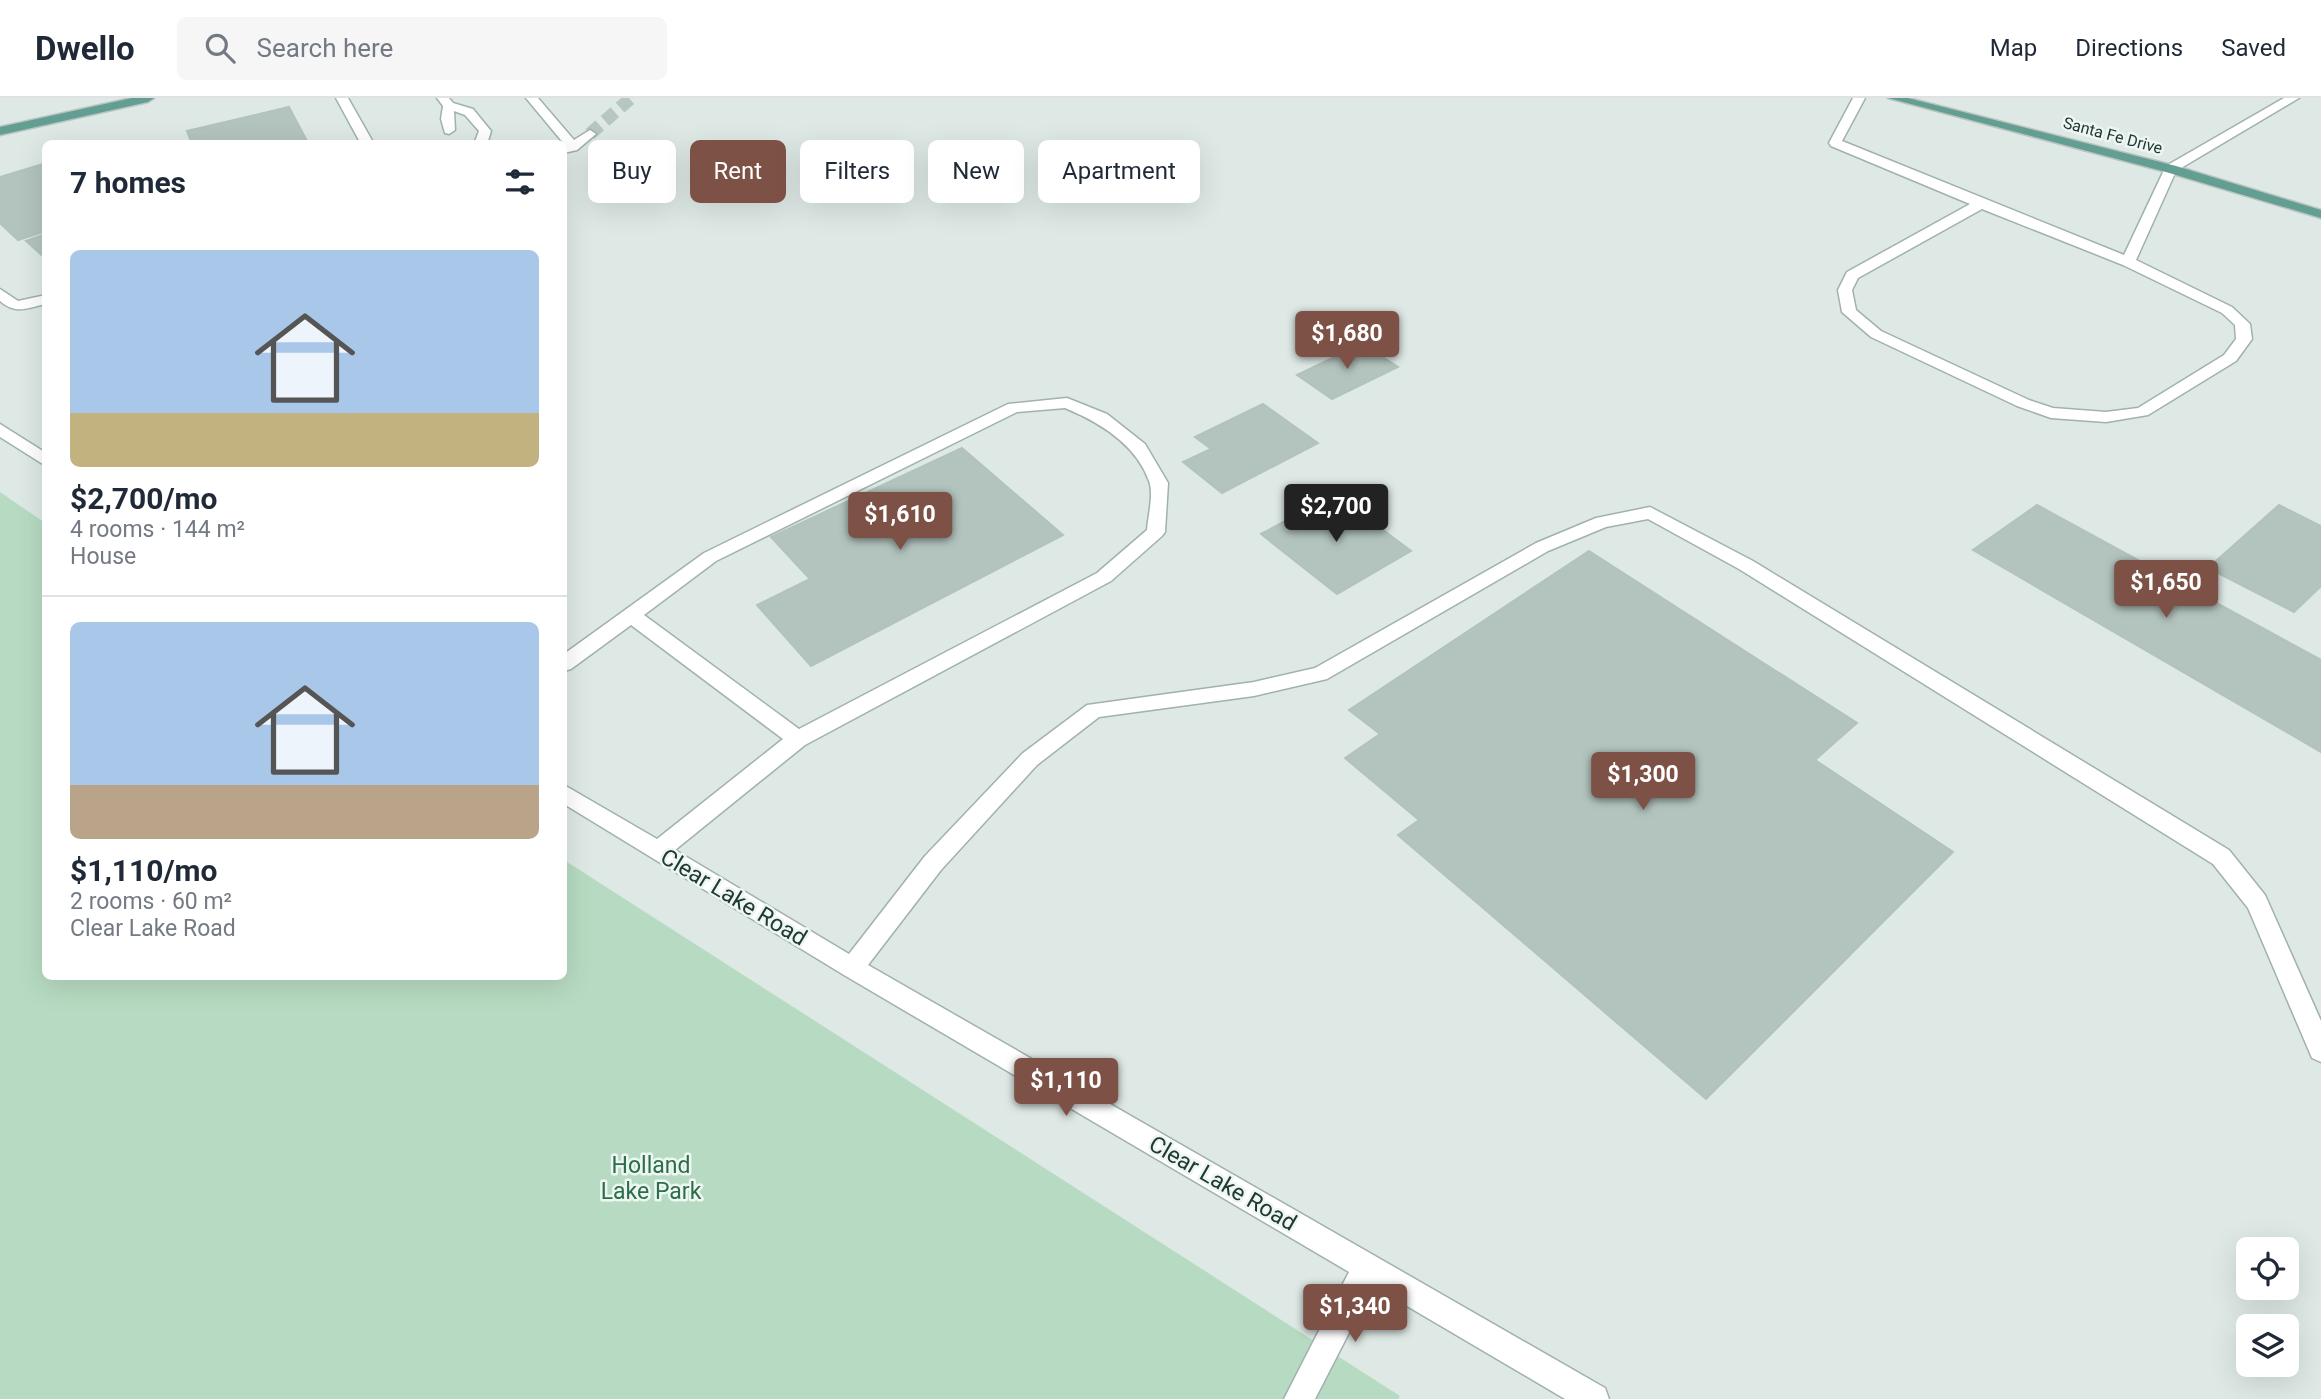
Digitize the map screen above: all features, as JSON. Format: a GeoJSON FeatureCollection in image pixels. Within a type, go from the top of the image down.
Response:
{"type":"FeatureCollection","features":[{"type":"Feature","properties":{"kind":"main road"},"geometry":{"type":"LineString","coordinates":[[0,131],[148,98]]}},
{"type":"Feature","properties":{"kind":"main road","name":"Santa Fe Drive"},"geometry":{"type":"LineString","coordinates":[[1894,98],[2171,169],[2321,214]]}},
{"type":"Feature","properties":{"kind":"street"},"geometry":{"type":"LineString","coordinates":[[342,98],[366,140]]}},
{"type":"Feature","properties":{"kind":"street"},"geometry":{"type":"LineString","coordinates":[[532,98],[562,140]]}},
{"type":"Feature","properties":{"kind":"street"},"geometry":{"type":"LineString","coordinates":[[1858,98],[1835,143],[2128,262],[2227,310],[2242,324],[2244,339],[2230,358],[2142,412],[2106,417],[2051,413],[1980,385],[1888,340],[1849,312],[1844,290],[1852,275],[1982,204]]}},
{"type":"Feature","properties":{"kind":"street"},"geometry":{"type":"LineString","coordinates":[[2128,262],[2171,169],[2293,98]]}},
{"type":"Feature","properties":{"kind":"street"},"geometry":{"type":"LineString","coordinates":[[455,137],[447,119],[446,102],[469,112],[485,131],[482,140]]}},
{"type":"Feature","properties":{"kind":"street"},"geometry":{"type":"LineString","coordinates":[[568,148],[590,134]]}},
{"type":"Feature","properties":{"kind":"street"},"geometry":{"type":"LineString","coordinates":[[0,293],[16,306],[42,300]]}},
{"type":"Feature","properties":{"kind":"street"},"geometry":{"type":"LineString","coordinates":[[567,662],[709,556],[1014,407],[1067,403],[1101,416],[1139,448],[1159,483],[1156,532],[1104,577],[798,739],[658,851]]}},
{"type":"Feature","properties":{"kind":"street"},"geometry":{"type":"LineString","coordinates":[[0,429],[42,458]]}},
{"type":"Feature","properties":{"kind":"street"},"geometry":{"type":"LineString","coordinates":[[852,968],[933,863],[1021,768],[1094,710],[1254,689],[1320,674],[1542,547],[1602,522],[1650,513],[1746,565],[2221,857],[2257,902],[2321,1050]]}},
{"type":"Feature","properties":{"kind":"street"},"geometry":{"type":"LineString","coordinates":[[632,616],[798,739]]}},
{"type":"Feature","properties":{"kind":"street","name":"Clear Lake Road"},"geometry":{"type":"LineString","coordinates":[[567,796],[852,968],[1594,1399]]}},
{"type":"Feature","properties":{"kind":"street"},"geometry":{"type":"LineString","coordinates":[[1299,1399],[1368,1266]]}},
{"type":"Feature","properties":{"kind":"green space","name":"Holland Lake Park"},"geometry":{"type":"Polygon","coordinates":[[[0,492],[42,521],[42,980],[567,980],[567,862],[1400,1396],[1398,1399],[0,1399],[0,492]]]}},
{"type":"Feature","properties":{"kind":"building"},"geometry":{"type":"Polygon","coordinates":[[[289,107],[306,140],[190,140],[187,131],[289,107]]]}},
{"type":"Feature","properties":{"kind":"building"},"geometry":{"type":"Polygon","coordinates":[[[42,164],[42,232],[18,240],[0,223],[0,177],[42,164]]]}},
{"type":"Feature","properties":{"kind":"building"},"geometry":{"type":"Polygon","coordinates":[[[42,235],[42,255],[26,241],[42,235]]]}},
{"type":"Feature","properties":{"kind":"building"},"geometry":{"type":"Polygon","coordinates":[[[1362,344],[1398,367],[1332,399],[1297,375],[1362,344]]]}},
{"type":"Feature","properties":{"kind":"building"},"geometry":{"type":"Polygon","coordinates":[[[1263,404],[1318,443],[1222,493],[1183,462],[1211,449],[1195,437],[1263,404]]]}},
{"type":"Feature","properties":{"kind":"building"},"geometry":{"type":"Polygon","coordinates":[[[962,448],[1063,535],[811,666],[757,605],[810,579],[771,537],[962,448]]]}},
{"type":"Feature","properties":{"kind":"building"},"geometry":{"type":"Polygon","coordinates":[[[1335,494],[1411,551],[1337,594],[1261,534],[1335,494]]]}},
{"type":"Feature","properties":{"kind":"building"},"geometry":{"type":"Polygon","coordinates":[[[2037,505],[2321,660],[2321,752],[1973,550],[2037,505]]]}},
{"type":"Feature","properties":{"kind":"building"},"geometry":{"type":"Polygon","coordinates":[[[2279,505],[2321,526],[2321,586],[2294,612],[2208,568],[2279,505]]]}},
{"type":"Feature","properties":{"kind":"building"},"geometry":{"type":"Polygon","coordinates":[[[1589,551],[1857,723],[1815,760],[1953,852],[1706,1099],[1398,835],[1419,820],[1345,758],[1380,734],[1349,710],[1589,551]]]}},
{"type":"Feature","properties":{"kind":"tunnel"},"geometry":{"type":"LineString","coordinates":[[590,134],[631,98]]}}]}
